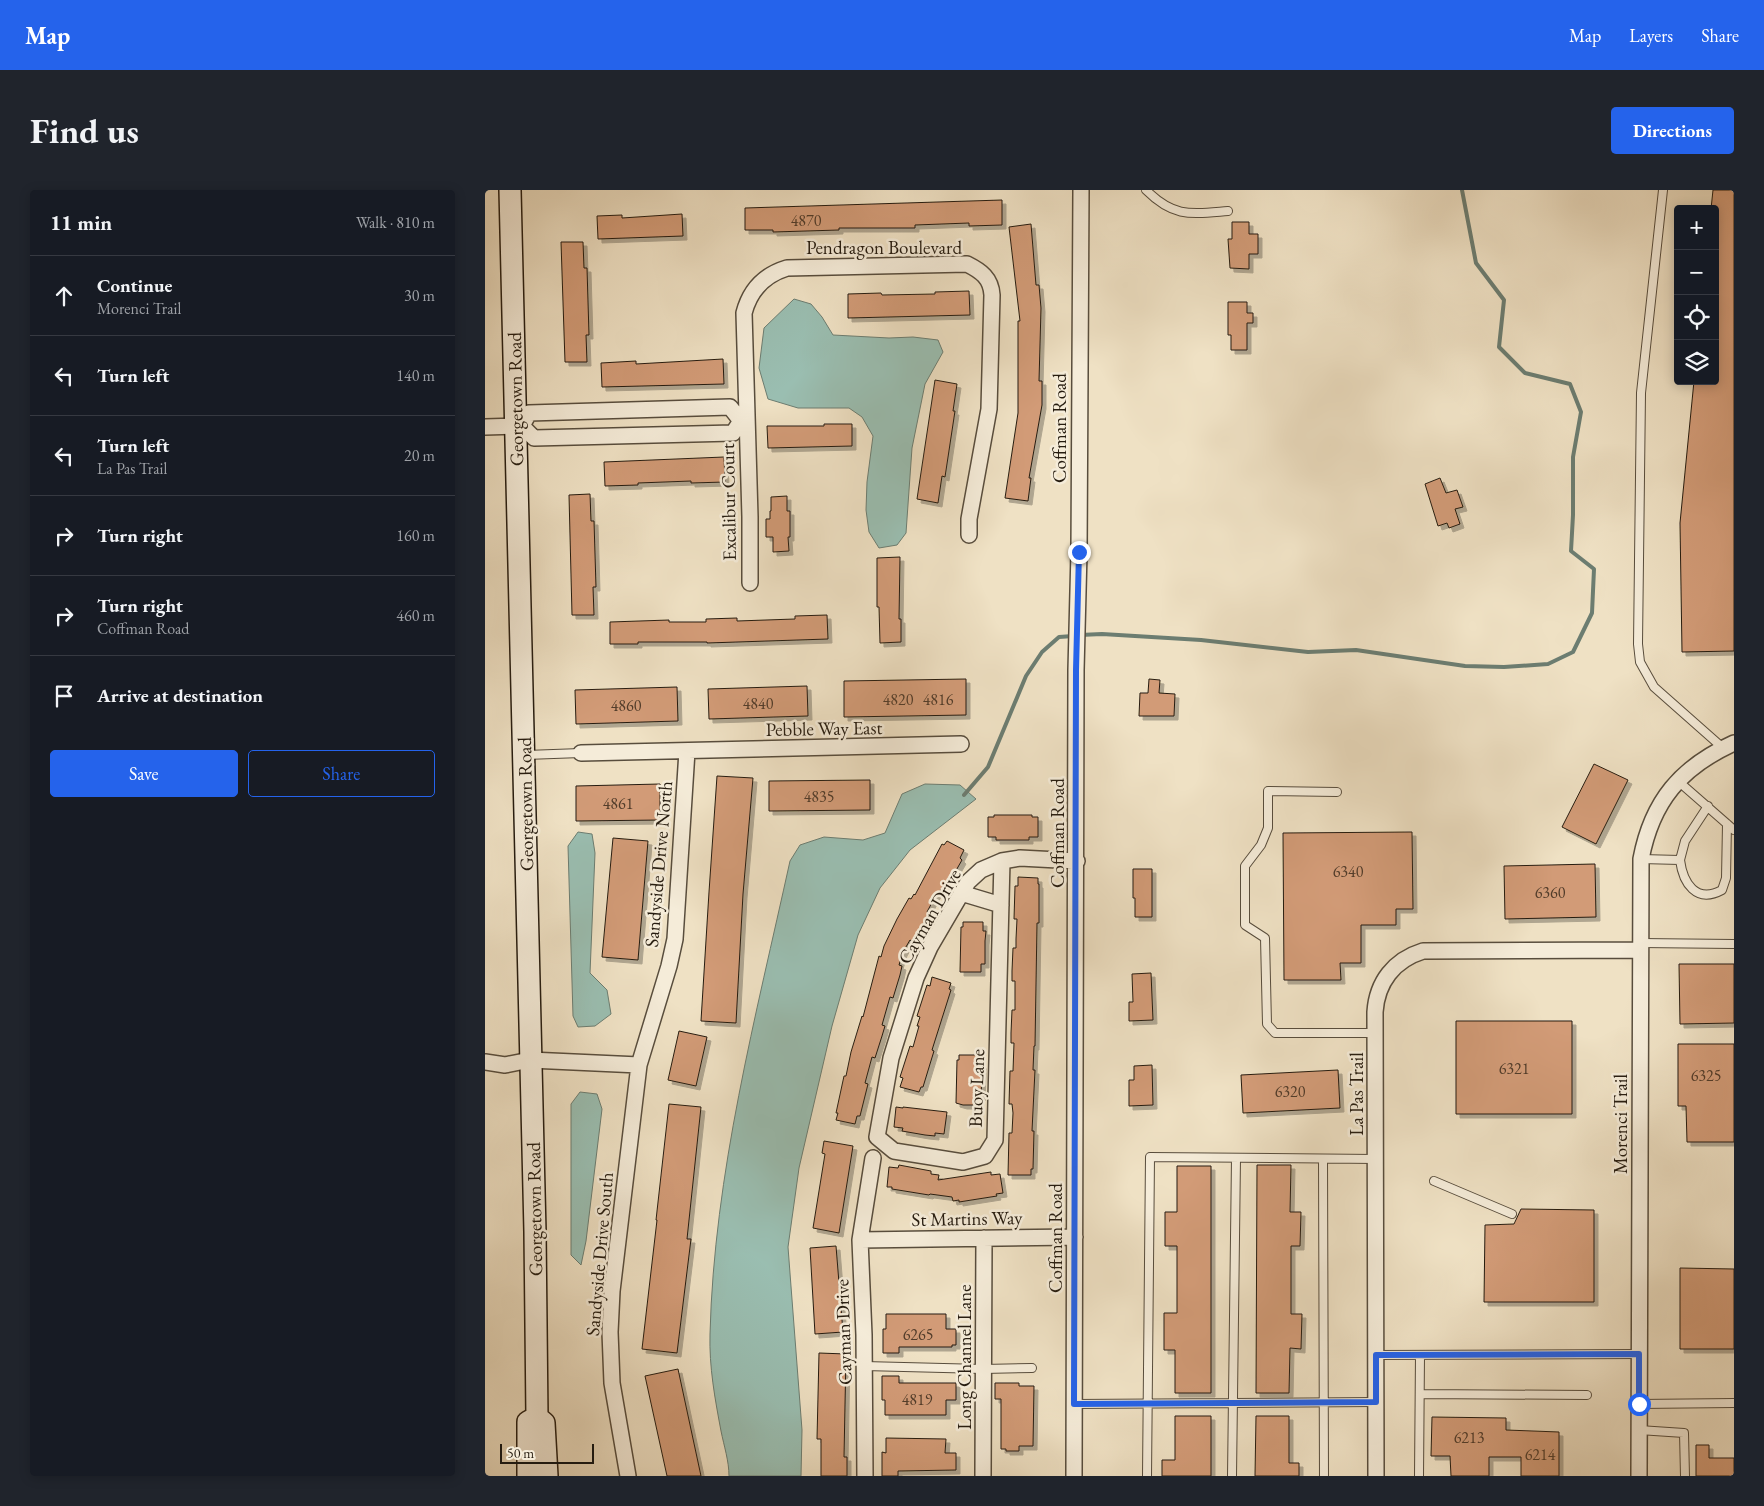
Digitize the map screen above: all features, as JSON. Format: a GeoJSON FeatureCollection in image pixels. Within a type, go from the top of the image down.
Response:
{"type":"FeatureCollection","features":[{"type":"Feature","properties":{"kind":"main road","name":"Georgetown Road"},"geometry":{"type":"LineString","coordinates":[[510,190],[519,426],[537,1418]]}},
{"type":"Feature","properties":{"kind":"main road","name":"Georgetown Road"},"geometry":{"type":"LineString","coordinates":[[528,1476],[527,1422],[537,1418]]}},
{"type":"Feature","properties":{"kind":"main road","name":"Georgetown Road"},"geometry":{"type":"LineString","coordinates":[[537,1418],[544,1423],[547,1476]]}},
{"type":"Feature","properties":{"kind":"street","name":"Coffman Road"},"geometry":{"type":"LineString","coordinates":[[1074,1476],[1076,670],[1081,190]]}},
{"type":"Feature","properties":{"kind":"street","name":"Pendragon Boulevard"},"geometry":{"type":"LineString","coordinates":[[744,421],[744,313],[753,291],[766,278],[781,270],[793,267],[962,264],[980,270],[987,277],[992,291],[989,409],[969,519],[969,535]]}},
{"type":"Feature","properties":{"kind":"street"},"geometry":{"type":"LineString","coordinates":[[485,427],[519,426],[534,438],[733,433],[744,421],[730,407],[721,407],[529,413],[519,426]]}},
{"type":"Feature","properties":{"kind":"street","name":"Excalibur Court"},"geometry":{"type":"LineString","coordinates":[[744,421],[750,517],[750,583]]}},
{"type":"Feature","properties":{"kind":"street","name":"Pebble Way East"},"geometry":{"type":"LineString","coordinates":[[581,753],[961,744]]}},
{"type":"Feature","properties":{"kind":"street","name":"Morenci Trail"},"geometry":{"type":"LineString","coordinates":[[1639,1476],[1641,859],[1645,839],[1656,812],[1666,795],[1678,781],[1703,759],[1728,746]]}},
{"type":"Feature","properties":{"kind":"street","name":"Sandyside Drive North"},"geometry":{"type":"LineString","coordinates":[[639,1065],[669,966],[675,938],[687,751]]}},
{"type":"Feature","properties":{"kind":"street","name":"Cayman Drive"},"geometry":{"type":"LineString","coordinates":[[877,1137],[891,1058],[916,978],[930,947],[968,882],[981,870],[1020,858],[1077,861]]}},
{"type":"Feature","properties":{"kind":"street","name":"Buoy Lane"},"geometry":{"type":"LineString","coordinates":[[877,1137],[894,1151],[963,1162],[985,1156],[995,1140],[1002,862]]}},
{"type":"Feature","properties":{"kind":"street"},"geometry":{"type":"LineString","coordinates":[[961,893],[1001,905]]}},
{"type":"Feature","properties":{"kind":"street","name":"La Pas Trail"},"geometry":{"type":"LineString","coordinates":[[1376,1476],[1375,1033],[1377,1001],[1382,984],[1392,969],[1411,955],[1423,951],[1640,946]]}},
{"type":"Feature","properties":{"kind":"street"},"geometry":{"type":"LineString","coordinates":[[485,1062],[505,1065],[530,1060],[639,1065]]}},
{"type":"Feature","properties":{"kind":"street","name":"Sandyside Drive South"},"geometry":{"type":"LineString","coordinates":[[628,1476],[612,1383],[610,1332],[612,1291],[639,1065]]}},
{"type":"Feature","properties":{"kind":"street","name":"Cayman Drive"},"geometry":{"type":"LineString","coordinates":[[865,1476],[860,1240],[873,1158]]}},
{"type":"Feature","properties":{"kind":"street","name":"St Martins Way"},"geometry":{"type":"LineString","coordinates":[[860,1240],[1075,1237]]}},
{"type":"Feature","properties":{"kind":"street","name":"Long Channel Lane"},"geometry":{"type":"LineString","coordinates":[[983,1476],[984,1238]]}},
{"type":"Feature","properties":{"kind":"lane"},"geometry":{"type":"LineString","coordinates":[[1146,190],[1155,199],[1180,213],[1228,211]]}},
{"type":"Feature","properties":{"kind":"lane"},"geometry":{"type":"LineString","coordinates":[[1663,190],[1641,393],[1638,634],[1640,662],[1654,686],[1728,746]]}},
{"type":"Feature","properties":{"kind":"lane"},"geometry":{"type":"LineString","coordinates":[[524,755],[581,753]]}},
{"type":"Feature","properties":{"kind":"lane"},"geometry":{"type":"LineString","coordinates":[[1678,781],[1734,830]]}},
{"type":"Feature","properties":{"kind":"lane"},"geometry":{"type":"LineString","coordinates":[[1337,792],[1268,791],[1268,828],[1261,845],[1245,866],[1245,925],[1265,938],[1267,1024],[1275,1033],[1375,1033]]}},
{"type":"Feature","properties":{"kind":"lane"},"geometry":{"type":"LineString","coordinates":[[1707,806],[1685,841],[1680,860],[1683,878],[1695,892],[1706,894],[1722,890],[1726,878],[1727,824]]}},
{"type":"Feature","properties":{"kind":"lane"},"geometry":{"type":"LineString","coordinates":[[1641,859],[1680,860]]}},
{"type":"Feature","properties":{"kind":"lane"},"geometry":{"type":"LineString","coordinates":[[1640,946],[1734,944]]}},
{"type":"Feature","properties":{"kind":"lane"},"geometry":{"type":"LineString","coordinates":[[1147,1476],[1150,1157],[1376,1159]]}},
{"type":"Feature","properties":{"kind":"lane"},"geometry":{"type":"LineString","coordinates":[[1232,1476],[1236,1158]]}},
{"type":"Feature","properties":{"kind":"lane"},"geometry":{"type":"LineString","coordinates":[[1323,1159],[1324,1476]]}},
{"type":"Feature","properties":{"kind":"lane"},"geometry":{"type":"LineString","coordinates":[[1433,1181],[1512,1214]]}},
{"type":"Feature","properties":{"kind":"lane"},"geometry":{"type":"LineString","coordinates":[[1419,1476],[1420,1354]]}},
{"type":"Feature","properties":{"kind":"lane"},"geometry":{"type":"LineString","coordinates":[[1376,1355],[1639,1354]]}},
{"type":"Feature","properties":{"kind":"lane"},"geometry":{"type":"LineString","coordinates":[[864,1366],[983,1369],[1032,1368]]}},
{"type":"Feature","properties":{"kind":"lane"},"geometry":{"type":"LineString","coordinates":[[1420,1394],[1587,1395]]}},
{"type":"Feature","properties":{"kind":"lane"},"geometry":{"type":"LineString","coordinates":[[1074,1404],[1376,1402]]}},
{"type":"Feature","properties":{"kind":"lane"},"geometry":{"type":"LineString","coordinates":[[1639,1404],[1734,1403]]}},
{"type":"Feature","properties":{"kind":"lane"},"geometry":{"type":"LineString","coordinates":[[1639,1430],[1684,1434],[1685,1476]]}},
{"type":"Feature","properties":{"kind":"water"},"geometry":{"type":"Polygon","coordinates":[[[794,299],[811,304],[833,335],[889,338],[913,337],[938,340],[943,352],[925,384],[912,448],[906,533],[897,545],[879,548],[869,532],[866,510],[867,482],[873,436],[862,417],[849,408],[798,408],[768,399],[759,368],[764,328],[794,299]]]}},
{"type":"Feature","properties":{"kind":"water"},"geometry":{"type":"Polygon","coordinates":[[[925,784],[960,785],[976,799],[910,850],[880,888],[858,935],[832,1026],[799,1168],[788,1247],[802,1430],[801,1476],[729,1476],[710,1359],[713,1274],[719,1214],[739,1096],[790,861],[800,845],[824,837],[863,840],[885,833],[902,794],[925,784]]]}},
{"type":"Feature","properties":{"kind":"water"},"geometry":{"type":"Polygon","coordinates":[[[578,832],[592,834],[595,853],[590,973],[607,990],[611,1014],[595,1026],[578,1027],[573,1016],[568,846],[578,832]]]}},
{"type":"Feature","properties":{"kind":"water"},"geometry":{"type":"Polygon","coordinates":[[[580,1092],[597,1094],[602,1109],[586,1241],[581,1265],[571,1255],[571,1104],[580,1092]]]}},
{"type":"Feature","properties":{"kind":"building"},"geometry":{"type":"Polygon","coordinates":[[[1713,190],[1734,190],[1734,651],[1682,652],[1680,523],[1694,385],[1719,385],[1719,205],[1711,205],[1713,190]]]}},
{"type":"Feature","properties":{"kind":"building"},"geometry":{"type":"Polygon","coordinates":[[[1002,200],[1002,225],[969,226],[969,223],[915,225],[915,228],[839,228],[839,230],[773,232],[773,230],[745,230],[745,208],[1002,200]]]}},
{"type":"Feature","properties":{"kind":"building"},"geometry":{"type":"Polygon","coordinates":[[[682,214],[683,236],[598,239],[597,216],[622,215],[622,218],[682,214]]]}},
{"type":"Feature","properties":{"kind":"building"},"geometry":{"type":"Polygon","coordinates":[[[1232,222],[1249,222],[1249,234],[1258,234],[1258,254],[1249,254],[1249,269],[1230,268],[1228,239],[1232,239],[1232,222]]]}},
{"type":"Feature","properties":{"kind":"building"},"geometry":{"type":"Polygon","coordinates":[[[1031,224],[1036,285],[1039,285],[1041,308],[1039,381],[1042,381],[1042,405],[1029,478],[1031,478],[1028,501],[1005,498],[1018,413],[1018,321],[1020,321],[1009,227],[1031,224]]]}},
{"type":"Feature","properties":{"kind":"building"},"geometry":{"type":"Polygon","coordinates":[[[561,242],[583,242],[584,268],[587,268],[589,335],[586,335],[587,362],[565,362],[561,242]]]}},
{"type":"Feature","properties":{"kind":"building"},"geometry":{"type":"Polygon","coordinates":[[[969,291],[970,315],[848,318],[848,294],[935,294],[935,292],[969,291]]]}},
{"type":"Feature","properties":{"kind":"building"},"geometry":{"type":"Polygon","coordinates":[[[1228,302],[1247,302],[1247,313],[1253,313],[1253,323],[1247,323],[1247,350],[1231,350],[1231,335],[1228,335],[1228,302]]]}},
{"type":"Feature","properties":{"kind":"building"},"geometry":{"type":"Polygon","coordinates":[[[723,359],[724,384],[602,387],[601,363],[636,361],[636,364],[723,359]]]}},
{"type":"Feature","properties":{"kind":"building"},"geometry":{"type":"Polygon","coordinates":[[[935,380],[957,384],[945,477],[942,476],[938,503],[917,499],[935,380]]]}},
{"type":"Feature","properties":{"kind":"building"},"geometry":{"type":"Polygon","coordinates":[[[824,424],[852,424],[852,446],[768,448],[767,426],[824,426],[824,424]]]}},
{"type":"Feature","properties":{"kind":"building"},"geometry":{"type":"Polygon","coordinates":[[[724,457],[725,482],[691,483],[691,481],[605,486],[604,462],[724,457]]]}},
{"type":"Feature","properties":{"kind":"building"},"geometry":{"type":"Polygon","coordinates":[[[1440,478],[1446,493],[1457,490],[1463,507],[1455,509],[1460,524],[1449,528],[1447,523],[1438,526],[1425,484],[1440,478]]]}},
{"type":"Feature","properties":{"kind":"building"},"geometry":{"type":"Polygon","coordinates":[[[590,494],[591,521],[594,521],[596,587],[593,587],[594,615],[572,615],[569,495],[590,494]]]}},
{"type":"Feature","properties":{"kind":"building"},"geometry":{"type":"Polygon","coordinates":[[[787,496],[787,511],[790,511],[789,551],[773,552],[773,537],[766,537],[766,519],[770,519],[771,497],[787,496]]]}},
{"type":"Feature","properties":{"kind":"building"},"geometry":{"type":"Polygon","coordinates":[[[900,557],[899,619],[901,619],[901,642],[880,643],[879,607],[877,607],[877,558],[900,557]]]}},
{"type":"Feature","properties":{"kind":"building"},"geometry":{"type":"Polygon","coordinates":[[[827,615],[828,639],[610,644],[610,622],[669,620],[669,622],[706,622],[706,619],[737,618],[737,621],[795,619],[795,616],[827,615]]]}},
{"type":"Feature","properties":{"kind":"building"},"geometry":{"type":"Polygon","coordinates":[[[966,679],[966,715],[844,717],[844,681],[966,679]]]}},
{"type":"Feature","properties":{"kind":"building"},"geometry":{"type":"Polygon","coordinates":[[[1149,679],[1160,680],[1159,693],[1175,694],[1174,716],[1139,716],[1140,693],[1148,693],[1149,679]]]}},
{"type":"Feature","properties":{"kind":"building"},"geometry":{"type":"Polygon","coordinates":[[[807,686],[808,716],[709,719],[708,689],[807,686]]]}},
{"type":"Feature","properties":{"kind":"building"},"geometry":{"type":"Polygon","coordinates":[[[677,687],[678,721],[576,724],[575,690],[677,687]]]}},
{"type":"Feature","properties":{"kind":"building"},"geometry":{"type":"Polygon","coordinates":[[[1594,764],[1628,780],[1596,844],[1562,827],[1594,764]]]}},
{"type":"Feature","properties":{"kind":"building"},"geometry":{"type":"Polygon","coordinates":[[[717,776],[753,778],[743,894],[736,1023],[701,1021],[717,776]]]}},
{"type":"Feature","properties":{"kind":"building"},"geometry":{"type":"Polygon","coordinates":[[[870,780],[870,810],[769,811],[769,781],[870,780]]]}},
{"type":"Feature","properties":{"kind":"building"},"geometry":{"type":"Polygon","coordinates":[[[660,784],[660,820],[576,821],[576,786],[660,784]]]}},
{"type":"Feature","properties":{"kind":"building"},"geometry":{"type":"Polygon","coordinates":[[[994,815],[1032,815],[1032,817],[1038,817],[1038,837],[1029,837],[1029,840],[996,840],[996,837],[988,837],[988,817],[994,817],[994,815]]]}},
{"type":"Feature","properties":{"kind":"building"},"geometry":{"type":"Polygon","coordinates":[[[1412,832],[1413,909],[1396,909],[1396,925],[1361,925],[1361,963],[1340,963],[1341,980],[1284,980],[1283,833],[1412,832]]]}},
{"type":"Feature","properties":{"kind":"building"},"geometry":{"type":"Polygon","coordinates":[[[613,838],[648,841],[638,960],[602,957],[613,838]]]}},
{"type":"Feature","properties":{"kind":"building"},"geometry":{"type":"Polygon","coordinates":[[[947,841],[964,850],[960,858],[962,860],[946,888],[943,886],[937,893],[927,912],[929,913],[913,942],[910,940],[903,952],[899,965],[902,966],[900,975],[893,998],[890,997],[882,1025],[885,1026],[875,1058],[872,1057],[865,1083],[868,1084],[860,1116],[857,1116],[855,1124],[836,1120],[844,1076],[846,1076],[851,1052],[863,1017],[879,956],[881,957],[884,946],[909,898],[911,899],[915,895],[942,844],[944,845],[947,841]]]}},
{"type":"Feature","properties":{"kind":"building"},"geometry":{"type":"Polygon","coordinates":[[[1595,864],[1596,917],[1505,919],[1504,866],[1595,864]]]}},
{"type":"Feature","properties":{"kind":"building"},"geometry":{"type":"Polygon","coordinates":[[[1133,869],[1152,869],[1152,917],[1135,917],[1133,869]]]}},
{"type":"Feature","properties":{"kind":"building"},"geometry":{"type":"Polygon","coordinates":[[[1018,877],[1038,878],[1039,884],[1033,1070],[1035,1070],[1032,1131],[1034,1131],[1033,1169],[1031,1169],[1031,1175],[1008,1175],[1009,1133],[1012,1133],[1013,1113],[1012,1104],[1009,1104],[1010,1071],[1013,1071],[1014,1043],[1011,1043],[1011,1033],[1012,1010],[1015,1010],[1015,981],[1012,981],[1012,971],[1013,948],[1016,948],[1017,919],[1014,919],[1015,886],[1018,886],[1018,877]]]}},
{"type":"Feature","properties":{"kind":"building"},"geometry":{"type":"Polygon","coordinates":[[[963,922],[983,922],[983,931],[986,931],[985,964],[981,964],[981,972],[960,972],[961,927],[963,927],[963,922]]]}},
{"type":"Feature","properties":{"kind":"building"},"geometry":{"type":"Polygon","coordinates":[[[1679,964],[1734,964],[1734,1023],[1680,1024],[1679,964]]]}},
{"type":"Feature","properties":{"kind":"building"},"geometry":{"type":"Polygon","coordinates":[[[1151,973],[1153,1020],[1129,1021],[1129,1002],[1133,1002],[1132,974],[1151,973]]]}},
{"type":"Feature","properties":{"kind":"building"},"geometry":{"type":"Polygon","coordinates":[[[932,977],[951,983],[949,989],[951,990],[932,1050],[934,1051],[923,1087],[921,1087],[919,1092],[900,1087],[903,1078],[900,1077],[910,1046],[913,1047],[919,1026],[917,1026],[920,1017],[917,1016],[927,985],[930,986],[932,977]]]}},
{"type":"Feature","properties":{"kind":"building"},"geometry":{"type":"Polygon","coordinates":[[[1456,1021],[1572,1021],[1572,1114],[1456,1114],[1456,1021]]]}},
{"type":"Feature","properties":{"kind":"building"},"geometry":{"type":"Polygon","coordinates":[[[679,1031],[707,1037],[696,1086],[668,1080],[679,1031]]]}},
{"type":"Feature","properties":{"kind":"building"},"geometry":{"type":"Polygon","coordinates":[[[1678,1044],[1734,1044],[1734,1142],[1687,1142],[1686,1106],[1678,1106],[1678,1044]]]}},
{"type":"Feature","properties":{"kind":"building"},"geometry":{"type":"Polygon","coordinates":[[[959,1055],[979,1055],[979,1064],[982,1064],[982,1074],[981,1097],[977,1097],[977,1105],[956,1103],[957,1060],[959,1060],[959,1055]]]}},
{"type":"Feature","properties":{"kind":"building"},"geometry":{"type":"Polygon","coordinates":[[[1152,1065],[1153,1105],[1129,1106],[1129,1080],[1134,1080],[1134,1066],[1152,1065]]]}},
{"type":"Feature","properties":{"kind":"building"},"geometry":{"type":"Polygon","coordinates":[[[1338,1070],[1340,1108],[1243,1113],[1241,1075],[1338,1070]]]}},
{"type":"Feature","properties":{"kind":"building"},"geometry":{"type":"Polygon","coordinates":[[[669,1104],[701,1107],[687,1239],[691,1239],[677,1353],[642,1349],[669,1104]]]}},
{"type":"Feature","properties":{"kind":"building"},"geometry":{"type":"Polygon","coordinates":[[[896,1107],[947,1112],[944,1134],[935,1133],[935,1136],[925,1135],[902,1131],[903,1128],[894,1127],[896,1107]]]}},
{"type":"Feature","properties":{"kind":"building"},"geometry":{"type":"Polygon","coordinates":[[[824,1141],[853,1146],[839,1233],[813,1228],[825,1154],[822,1153],[824,1141]]]}},
{"type":"Feature","properties":{"kind":"building"},"geometry":{"type":"Polygon","coordinates":[[[899,1165],[931,1171],[931,1174],[939,1175],[938,1180],[991,1172],[991,1175],[1000,1174],[1003,1193],[996,1194],[997,1196],[959,1202],[959,1200],[953,1201],[952,1197],[929,1195],[887,1187],[889,1167],[898,1168],[899,1165]]]}},
{"type":"Feature","properties":{"kind":"building"},"geometry":{"type":"Polygon","coordinates":[[[1257,1165],[1291,1165],[1290,1212],[1301,1212],[1300,1246],[1291,1246],[1291,1314],[1302,1314],[1301,1349],[1290,1348],[1289,1393],[1256,1393],[1257,1165]]]}},
{"type":"Feature","properties":{"kind":"building"},"geometry":{"type":"Polygon","coordinates":[[[1177,1166],[1211,1166],[1211,1393],[1175,1393],[1175,1350],[1164,1350],[1164,1313],[1177,1313],[1177,1246],[1165,1246],[1165,1212],[1177,1212],[1177,1166]]]}},
{"type":"Feature","properties":{"kind":"building"},"geometry":{"type":"Polygon","coordinates":[[[1521,1209],[1594,1210],[1594,1302],[1484,1302],[1485,1225],[1514,1224],[1521,1209]]]}},
{"type":"Feature","properties":{"kind":"building"},"geometry":{"type":"Polygon","coordinates":[[[836,1246],[843,1332],[815,1334],[810,1248],[836,1246]]]}},
{"type":"Feature","properties":{"kind":"building"},"geometry":{"type":"Polygon","coordinates":[[[1680,1268],[1734,1269],[1734,1349],[1680,1349],[1680,1268]]]}},
{"type":"Feature","properties":{"kind":"building"},"geometry":{"type":"Polygon","coordinates":[[[886,1314],[946,1314],[946,1329],[956,1329],[956,1345],[952,1345],[952,1347],[899,1347],[899,1353],[883,1353],[883,1329],[886,1329],[886,1314]]]}},
{"type":"Feature","properties":{"kind":"building"},"geometry":{"type":"Polygon","coordinates":[[[819,1353],[846,1354],[844,1457],[847,1457],[847,1476],[821,1476],[821,1439],[817,1439],[819,1353]]]}},
{"type":"Feature","properties":{"kind":"building"},"geometry":{"type":"Polygon","coordinates":[[[678,1369],[701,1476],[667,1476],[645,1376],[678,1369]]]}},
{"type":"Feature","properties":{"kind":"building"},"geometry":{"type":"Polygon","coordinates":[[[882,1376],[899,1376],[899,1383],[956,1383],[956,1400],[946,1400],[946,1415],[885,1415],[885,1400],[882,1400],[882,1376]]]}},
{"type":"Feature","properties":{"kind":"building"},"geometry":{"type":"Polygon","coordinates":[[[995,1383],[1019,1383],[1019,1386],[1034,1386],[1033,1446],[1019,1446],[1019,1451],[1001,1449],[1001,1399],[995,1399],[995,1383]]]}},
{"type":"Feature","properties":{"kind":"building"},"geometry":{"type":"Polygon","coordinates":[[[1175,1416],[1211,1416],[1211,1476],[1162,1476],[1162,1460],[1175,1460],[1175,1416]]]}},
{"type":"Feature","properties":{"kind":"building"},"geometry":{"type":"Polygon","coordinates":[[[1256,1416],[1289,1416],[1289,1463],[1299,1463],[1299,1476],[1255,1476],[1256,1416]]]}},
{"type":"Feature","properties":{"kind":"building"},"geometry":{"type":"Polygon","coordinates":[[[1432,1417],[1506,1418],[1506,1430],[1559,1432],[1559,1476],[1521,1476],[1521,1457],[1489,1457],[1489,1476],[1451,1476],[1450,1456],[1431,1456],[1432,1417]]]}},
{"type":"Feature","properties":{"kind":"building"},"geometry":{"type":"Polygon","coordinates":[[[886,1438],[946,1439],[945,1453],[956,1453],[956,1470],[898,1471],[898,1476],[882,1476],[882,1452],[886,1453],[886,1438]]]}},
{"type":"Feature","properties":{"kind":"building"},"geometry":{"type":"Polygon","coordinates":[[[1696,1445],[1709,1445],[1709,1458],[1734,1458],[1734,1476],[1696,1476],[1696,1445]]]}},
{"type":"Feature","properties":{"kind":"waterway"},"geometry":{"type":"LineString","coordinates":[[1080,635],[1102,634],[1201,640],[1308,652],[1356,650],[1465,666],[1504,667],[1548,664],[1573,652],[1592,613],[1594,569],[1571,551],[1573,457],[1581,412],[1570,384],[1525,373],[1499,347],[1504,300],[1476,263],[1462,190]]}},
{"type":"Feature","properties":{"kind":"waterway"},"geometry":{"type":"LineString","coordinates":[[964,795],[988,767],[1026,676],[1042,652],[1059,637],[1073,636]]}},
{"type":"Feature","properties":{"kind":"route"},"geometry":{"type":"LineString","coordinates":[[1079,552],[1076,670],[1077,861],[1074,1404],[1376,1402],[1376,1355],[1639,1354],[1639,1404]]}}]}
